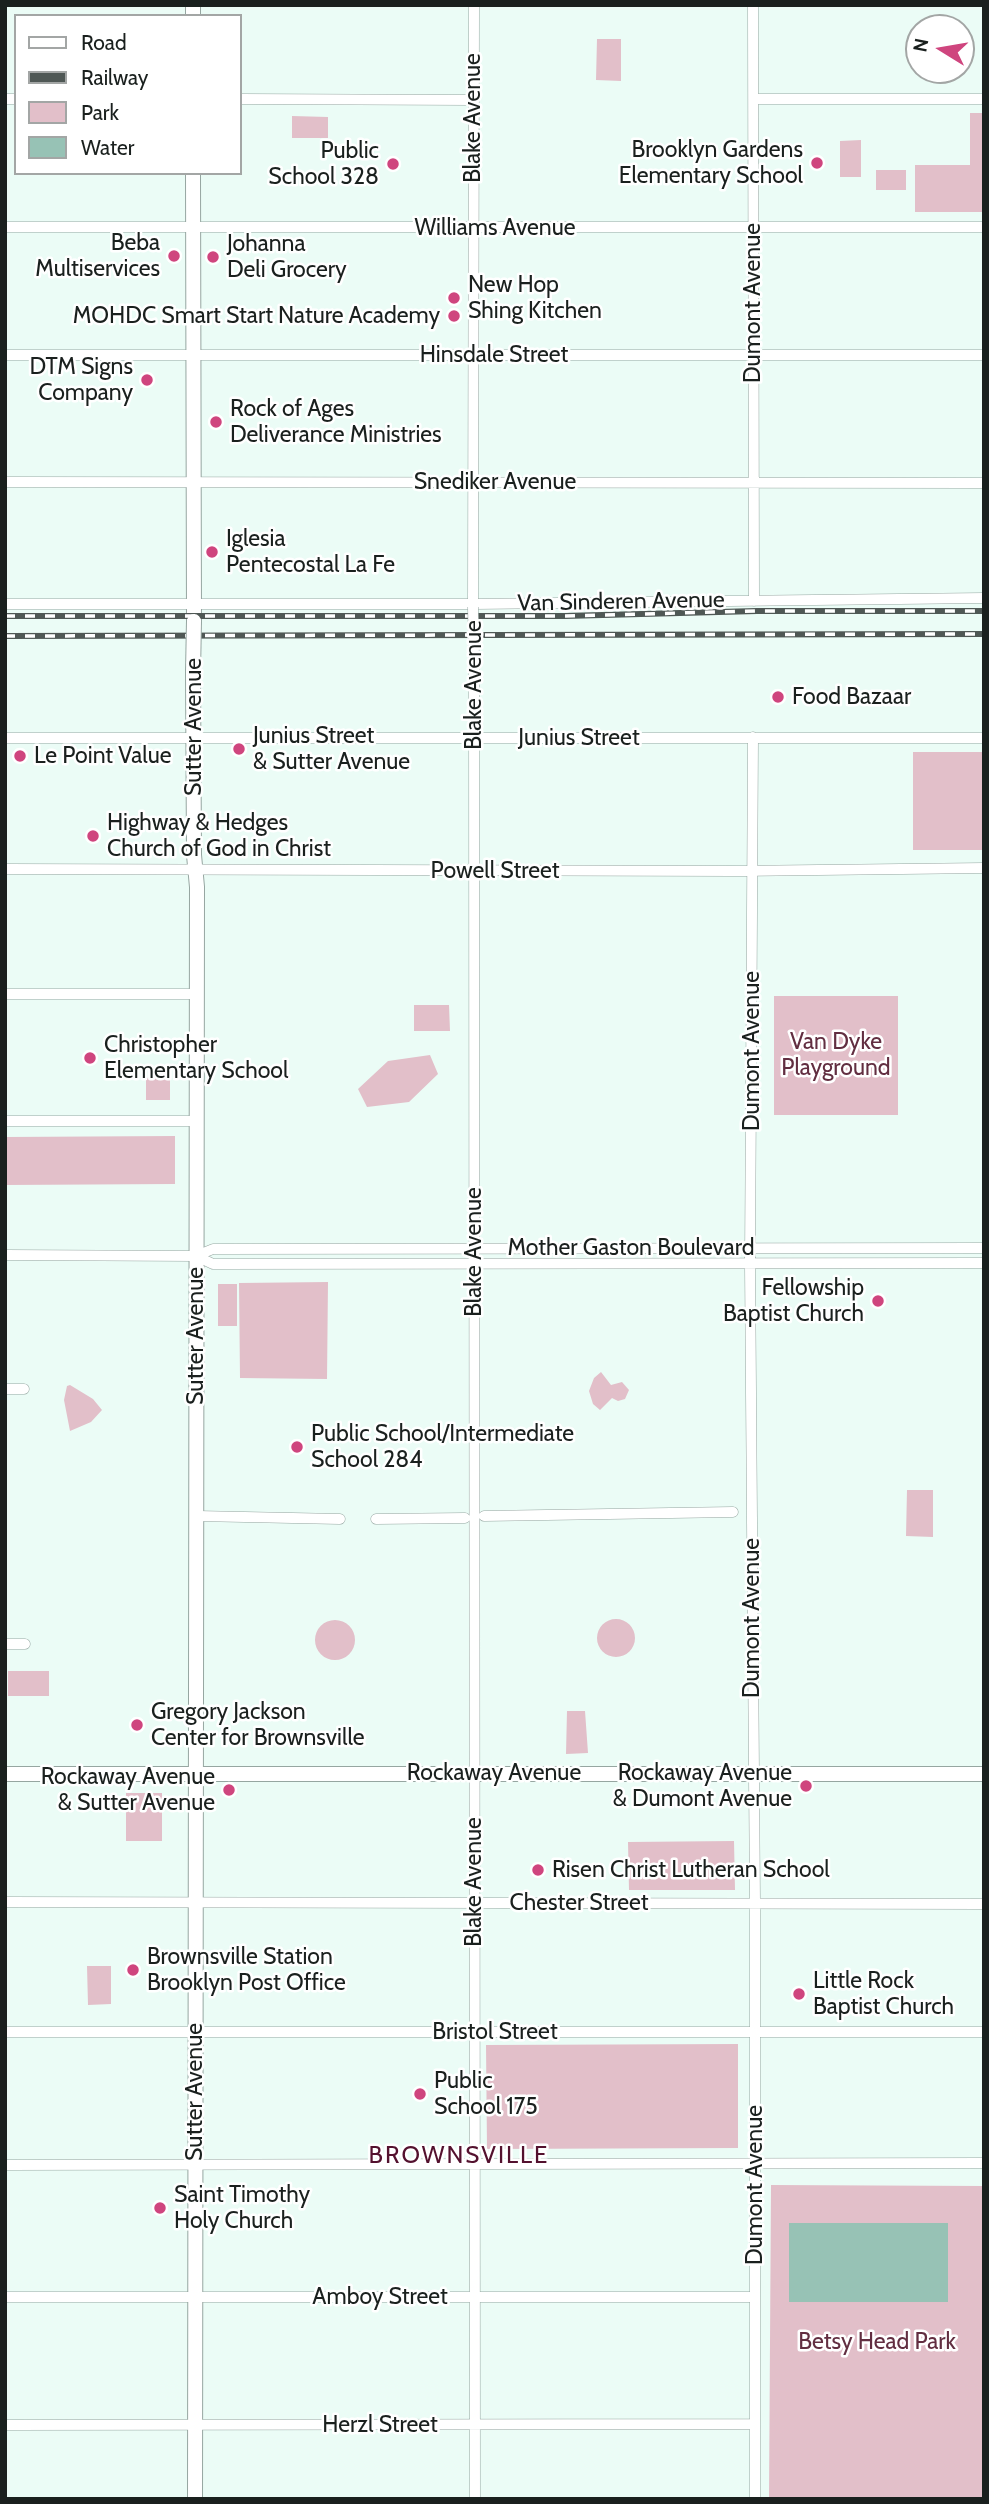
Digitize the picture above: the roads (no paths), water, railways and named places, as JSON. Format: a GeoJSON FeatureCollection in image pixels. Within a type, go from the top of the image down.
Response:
{"type":"FeatureCollection","features":[{"type":"Feature","properties":{"kind":"street","name":"Blake Avenue"},"geometry":{"type":"LineString","coordinates":[[474,5],[475,2499]]}},
{"type":"Feature","properties":{"kind":"street","name":"Dumont Avenue"},"geometry":{"type":"LineString","coordinates":[[753,5],[754,601]]}},
{"type":"Feature","properties":{"kind":"street"},"geometry":{"type":"LineString","coordinates":[[242,99],[473,100]]}},
{"type":"Feature","properties":{"kind":"street"},"geometry":{"type":"LineString","coordinates":[[754,99],[984,99]]}},
{"type":"Feature","properties":{"kind":"street","name":"Sutter Avenue"},"geometry":{"type":"LineString","coordinates":[[194,175],[193,672],[197,993],[195,2499]]}},
{"type":"Feature","properties":{"kind":"street","name":"Williams Avenue"},"geometry":{"type":"LineString","coordinates":[[5,227],[984,227]]}},
{"type":"Feature","properties":{"kind":"street","name":"Hinsdale Street"},"geometry":{"type":"LineString","coordinates":[[5,355],[984,355]]}},
{"type":"Feature","properties":{"kind":"street","name":"Snediker Avenue"},"geometry":{"type":"LineString","coordinates":[[5,482],[984,483]]}},
{"type":"Feature","properties":{"kind":"street","name":"Van Sinderen Avenue"},"geometry":{"type":"LineString","coordinates":[[5,604],[473,606],[984,598]]}},
{"type":"Feature","properties":{"kind":"street","name":"Dumont Avenue"},"geometry":{"type":"LineString","coordinates":[[753,737],[750,1264],[755,1904],[755,2499]]}},
{"type":"Feature","properties":{"kind":"street","name":"Junius Street"},"geometry":{"type":"LineString","coordinates":[[5,738],[984,738]]}},
{"type":"Feature","properties":{"kind":"street","name":"Powell Street"},"geometry":{"type":"LineString","coordinates":[[5,869],[752,871],[984,868]]}},
{"type":"Feature","properties":{"kind":"street"},"geometry":{"type":"LineString","coordinates":[[5,994],[197,993]]}},
{"type":"Feature","properties":{"kind":"street"},"geometry":{"type":"LineString","coordinates":[[5,1121],[197,1121]]}},
{"type":"Feature","properties":{"kind":"street","name":"Mother Gaston Boulevard"},"geometry":{"type":"LineString","coordinates":[[5,1255],[196,1256],[213,1249],[984,1248]]}},
{"type":"Feature","properties":{"kind":"street","name":"Mother Gaston Boulevard"},"geometry":{"type":"LineString","coordinates":[[196,1256],[213,1264],[984,1263]]}},
{"type":"Feature","properties":{"kind":"street"},"geometry":{"type":"LineString","coordinates":[[5,1389],[24,1389]]}},
{"type":"Feature","properties":{"kind":"street"},"geometry":{"type":"LineString","coordinates":[[484,1516],[733,1512]]}},
{"type":"Feature","properties":{"kind":"street"},"geometry":{"type":"LineString","coordinates":[[197,1516],[340,1519]]}},
{"type":"Feature","properties":{"kind":"street"},"geometry":{"type":"LineString","coordinates":[[376,1519],[465,1518]]}},
{"type":"Feature","properties":{"kind":"street"},"geometry":{"type":"LineString","coordinates":[[5,1644],[25,1644]]}},
{"type":"Feature","properties":{"kind":"street","name":"Rockaway Avenue"},"geometry":{"type":"LineString","coordinates":[[5,1774],[984,1774]]}},
{"type":"Feature","properties":{"kind":"street","name":"Chester Street"},"geometry":{"type":"LineString","coordinates":[[5,1902],[984,1904]]}},
{"type":"Feature","properties":{"kind":"street","name":"Bristol Street"},"geometry":{"type":"LineString","coordinates":[[5,2032],[984,2032]]}},
{"type":"Feature","properties":{"kind":"street"},"geometry":{"type":"LineString","coordinates":[[5,2165],[984,2164]]}},
{"type":"Feature","properties":{"kind":"street","name":"Amboy Street"},"geometry":{"type":"LineString","coordinates":[[5,2297],[755,2297]]}},
{"type":"Feature","properties":{"kind":"street","name":"Herzl Street"},"geometry":{"type":"LineString","coordinates":[[5,2425],[755,2424]]}},
{"type":"Feature","properties":{"kind":"water"},"geometry":{"type":"Polygon","coordinates":[[[789,2223],[948,2223],[948,2302],[789,2302],[789,2223]]]}},
{"type":"Feature","properties":{"kind":"railway"},"geometry":{"type":"LineString","coordinates":[[5,616],[564,616],[757,611],[984,611]]}},
{"type":"Feature","properties":{"kind":"railway"},"geometry":{"type":"LineString","coordinates":[[5,636],[984,634]]}},
{"type":"Feature","properties":{"kind":"place","name":"Brooklyn Gardens Elementary School"},"geometry":{"type":"Point","coordinates":[817,163]}},
{"type":"Feature","properties":{"kind":"place","name":"Public School 328"},"geometry":{"type":"Point","coordinates":[393,164]}},
{"type":"Feature","properties":{"kind":"place","name":"Beba Multiservices"},"geometry":{"type":"Point","coordinates":[174,256]}},
{"type":"Feature","properties":{"kind":"place","name":"Johanna Deli Grocery"},"geometry":{"type":"Point","coordinates":[213,257]}},
{"type":"Feature","properties":{"kind":"place","name":"New Hop Shing Kitchen"},"geometry":{"type":"Point","coordinates":[454,298]}},
{"type":"Feature","properties":{"kind":"place","name":"MOHDC Smart Start Nature Academy"},"geometry":{"type":"Point","coordinates":[454,316]}},
{"type":"Feature","properties":{"kind":"place","name":"DTM Signs Company"},"geometry":{"type":"Point","coordinates":[147,380]}},
{"type":"Feature","properties":{"kind":"place","name":"Rock of Ages Deliverance Ministries"},"geometry":{"type":"Point","coordinates":[216,422]}},
{"type":"Feature","properties":{"kind":"place","name":"Iglesia Pentecostal La Fe"},"geometry":{"type":"Point","coordinates":[212,552]}},
{"type":"Feature","properties":{"kind":"place","name":"Food Bazaar"},"geometry":{"type":"Point","coordinates":[778,697]}},
{"type":"Feature","properties":{"kind":"place","name":"Junius Street & Sutter Avenue"},"geometry":{"type":"Point","coordinates":[239,749]}},
{"type":"Feature","properties":{"kind":"place","name":"Le Point Value"},"geometry":{"type":"Point","coordinates":[20,756]}},
{"type":"Feature","properties":{"kind":"place","name":"Highway & Hedges Church of God in Christ"},"geometry":{"type":"Point","coordinates":[93,836]}},
{"type":"Feature","properties":{"kind":"place","name":"Christopher Elementary School"},"geometry":{"type":"Point","coordinates":[90,1058]}},
{"type":"Feature","properties":{"kind":"place","name":"Fellowship Baptist Church"},"geometry":{"type":"Point","coordinates":[878,1301]}},
{"type":"Feature","properties":{"kind":"place","name":"Public School/Intermediate School 284"},"geometry":{"type":"Point","coordinates":[297,1447]}},
{"type":"Feature","properties":{"kind":"place","name":"Gregory Jackson Center for Brownsville"},"geometry":{"type":"Point","coordinates":[137,1725]}},
{"type":"Feature","properties":{"kind":"place","name":"Rockaway Avenue & Dumont Avenue"},"geometry":{"type":"Point","coordinates":[806,1786]}},
{"type":"Feature","properties":{"kind":"place","name":"Rockaway Avenue & Sutter Avenue"},"geometry":{"type":"Point","coordinates":[229,1790]}},
{"type":"Feature","properties":{"kind":"place","name":"Risen Christ Lutheran School"},"geometry":{"type":"Point","coordinates":[538,1870]}},
{"type":"Feature","properties":{"kind":"place","name":"Brownsville Station Brooklyn Post Office"},"geometry":{"type":"Point","coordinates":[133,1970]}},
{"type":"Feature","properties":{"kind":"place","name":"Little Rock Baptist Church"},"geometry":{"type":"Point","coordinates":[799,1994]}},
{"type":"Feature","properties":{"kind":"place","name":"Public School 175"},"geometry":{"type":"Point","coordinates":[420,2094]}},
{"type":"Feature","properties":{"kind":"place","name":"Saint Timothy Holy Church"},"geometry":{"type":"Point","coordinates":[160,2208]}},
{"type":"Feature","properties":{"kind":"district","name":"BROWNSVILLE"},"geometry":{"type":"Point","coordinates":[459,2156]}},
{"type":"Feature","properties":{"kind":"park label","name":"Van Dyke Playground"},"geometry":{"type":"Point","coordinates":[836,1055]}},
{"type":"Feature","properties":{"kind":"park label","name":"Betsy Head Park"},"geometry":{"type":"Point","coordinates":[877,2342]}}]}
